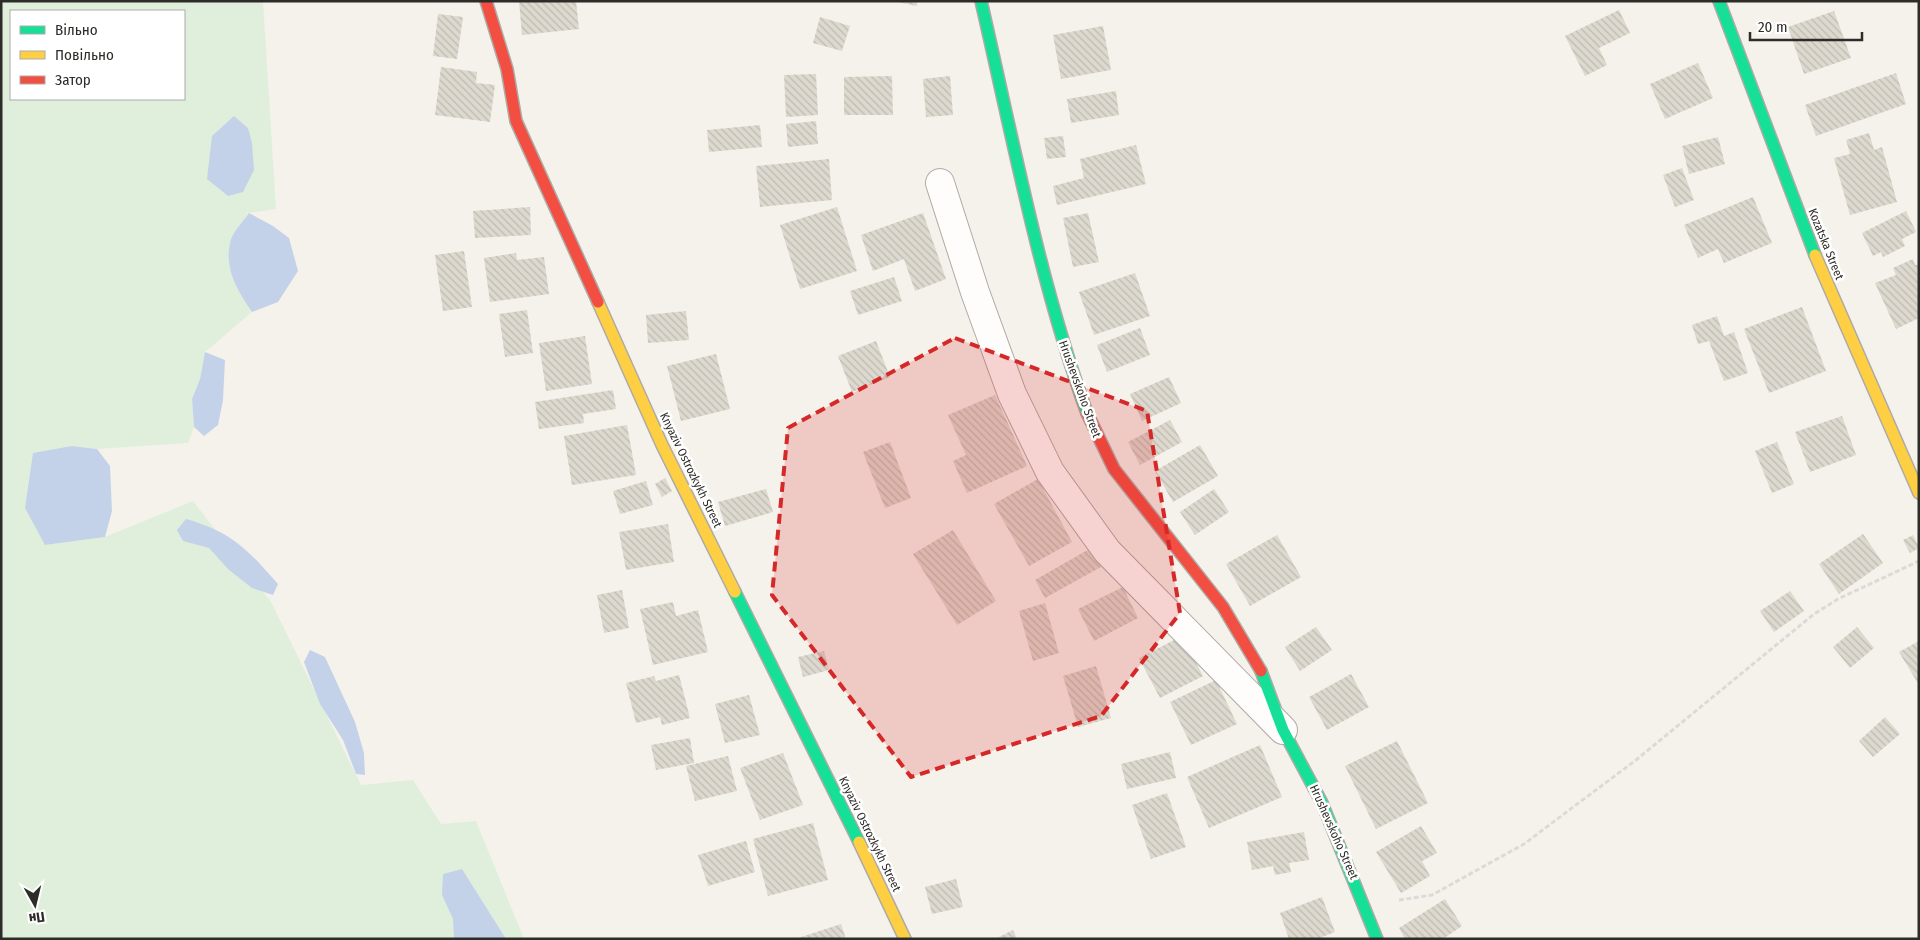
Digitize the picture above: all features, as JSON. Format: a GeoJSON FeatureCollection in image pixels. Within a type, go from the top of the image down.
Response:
{"type":"FeatureCollection","features":[{"type":"Feature","properties":{"kind":"street","name":"Knyaziv Оstrozkykh Street"},"geometry":{"type":"LineString","coordinates":[[486,1],[507,69],[511,104],[520,130],[662,446],[847,816],[905,939]]}},
{"type":"Feature","properties":{"kind":"street","name":"Hrushevskoho Street"},"geometry":{"type":"LineString","coordinates":[[981,1],[1043,272],[1066,354],[1093,429],[1114,469],[1223,607],[1262,672],[1283,730],[1322,803],[1376,939]]}},
{"type":"Feature","properties":{"kind":"street","name":"Kozatska Street"},"geometry":{"type":"LineString","coordinates":[[1719,1],[1819,266],[1919,493]]}},
{"type":"Feature","properties":{"kind":"street","name":"Hrushevskoho Street"},"geometry":{"type":"LineString","coordinates":[[940,183],[953,217],[975,292],[1012,394],[1050,472],[1107,550],[1283,730]]}},
{"type":"Feature","properties":{"kind":"path"},"geometry":{"type":"LineString","coordinates":[[1364,905],[1381,898],[1398,901],[1432,895],[1524,844],[1636,760],[1814,614],[1838,599],[1919,562]]}},
{"type":"Feature","properties":{"kind":"highlighted area"},"geometry":{"type":"Polygon","coordinates":[[[955,338],[1147,411],[1180,613],[1101,716],[911,777],[772,595],[788,428],[955,338]]]}},
{"type":"Feature","properties":{"kind":"green space"},"geometry":{"type":"Polygon","coordinates":[[[1,1],[263,1],[276,209],[248,213],[232,236],[229,250],[230,269],[236,287],[252,312],[205,352],[200,379],[192,399],[194,427],[188,443],[97,449],[72,446],[45,545],[105,537],[193,501],[271,602],[361,785],[413,780],[441,824],[476,821],[524,939],[1,939],[1,1]]]}},
{"type":"Feature","properties":{"kind":"water"},"geometry":{"type":"Polygon","coordinates":[[[234,116],[248,128],[252,143],[254,170],[243,192],[228,196],[207,179],[212,136],[234,116]]]}},
{"type":"Feature","properties":{"kind":"water"},"geometry":{"type":"Polygon","coordinates":[[[249,213],[273,226],[289,238],[298,271],[278,302],[252,312],[233,278],[229,260],[231,239],[236,229],[249,213]]]}},
{"type":"Feature","properties":{"kind":"water"},"geometry":{"type":"Polygon","coordinates":[[[205,352],[225,360],[223,400],[218,425],[204,436],[194,427],[192,399],[200,379],[205,352]]]}},
{"type":"Feature","properties":{"kind":"water"},"geometry":{"type":"Polygon","coordinates":[[[72,446],[97,449],[110,466],[112,511],[105,537],[45,545],[25,508],[33,453],[72,446]]]}},
{"type":"Feature","properties":{"kind":"water"},"geometry":{"type":"Polygon","coordinates":[[[186,519],[216,530],[248,552],[278,584],[273,595],[252,588],[228,569],[209,548],[183,541],[177,530],[186,519]]]}},
{"type":"Feature","properties":{"kind":"water"},"geometry":{"type":"Polygon","coordinates":[[[310,650],[325,657],[355,722],[364,753],[365,775],[356,774],[343,740],[320,704],[304,662],[310,650]]]}},
{"type":"Feature","properties":{"kind":"water"},"geometry":{"type":"Polygon","coordinates":[[[462,869],[506,939],[454,939],[453,919],[442,895],[443,874],[462,869]]]}},
{"type":"Feature","properties":{"kind":"building"},"geometry":{"type":"Polygon","coordinates":[[[519,1],[576,1],[579,29],[522,35],[519,1]]]}},
{"type":"Feature","properties":{"kind":"building"},"geometry":{"type":"Polygon","coordinates":[[[893,1],[917,1],[917,6],[893,1]]]}},
{"type":"Feature","properties":{"kind":"building"},"geometry":{"type":"Polygon","coordinates":[[[1619,10],[1630,33],[1599,48],[1607,65],[1585,76],[1565,36],[1619,10]]]}},
{"type":"Feature","properties":{"kind":"building"},"geometry":{"type":"Polygon","coordinates":[[[1834,11],[1851,58],[1804,74],[1788,27],[1834,11]]]}},
{"type":"Feature","properties":{"kind":"building"},"geometry":{"type":"Polygon","coordinates":[[[438,14],[463,17],[457,59],[433,56],[438,14]]]}},
{"type":"Feature","properties":{"kind":"building"},"geometry":{"type":"Polygon","coordinates":[[[820,17],[850,26],[842,51],[813,43],[820,17]]]}},
{"type":"Feature","properties":{"kind":"building"},"geometry":{"type":"Polygon","coordinates":[[[1103,26],[1111,70],[1061,79],[1053,35],[1103,26]]]}},
{"type":"Feature","properties":{"kind":"building"},"geometry":{"type":"Polygon","coordinates":[[[1698,63],[1713,98],[1665,119],[1650,84],[1698,63]]]}},
{"type":"Feature","properties":{"kind":"building"},"geometry":{"type":"Polygon","coordinates":[[[441,67],[477,72],[476,83],[495,85],[490,122],[435,115],[441,67]]]}},
{"type":"Feature","properties":{"kind":"building"},"geometry":{"type":"Polygon","coordinates":[[[1896,73],[1906,104],[1816,136],[1805,105],[1896,73]]]}},
{"type":"Feature","properties":{"kind":"building"},"geometry":{"type":"Polygon","coordinates":[[[816,74],[818,115],[786,117],[784,75],[816,74]]]}},
{"type":"Feature","properties":{"kind":"building"},"geometry":{"type":"Polygon","coordinates":[[[892,76],[893,115],[844,115],[844,77],[892,76]]]}},
{"type":"Feature","properties":{"kind":"building"},"geometry":{"type":"Polygon","coordinates":[[[950,76],[953,115],[926,117],[923,79],[950,76]]]}},
{"type":"Feature","properties":{"kind":"building"},"geometry":{"type":"Polygon","coordinates":[[[1116,91],[1119,115],[1071,123],[1067,99],[1116,91]]]}},
{"type":"Feature","properties":{"kind":"building"},"geometry":{"type":"Polygon","coordinates":[[[816,121],[818,144],[788,147],[786,124],[816,121]]]}},
{"type":"Feature","properties":{"kind":"building"},"geometry":{"type":"Polygon","coordinates":[[[760,125],[762,147],[709,152],[707,130],[760,125]]]}},
{"type":"Feature","properties":{"kind":"building"},"geometry":{"type":"Polygon","coordinates":[[[1869,133],[1874,150],[1882,147],[1897,202],[1850,215],[1834,158],[1850,154],[1846,140],[1869,133]]]}},
{"type":"Feature","properties":{"kind":"building"},"geometry":{"type":"Polygon","coordinates":[[[1063,136],[1066,157],[1047,159],[1044,138],[1063,136]]]}},
{"type":"Feature","properties":{"kind":"building"},"geometry":{"type":"Polygon","coordinates":[[[1718,137],[1725,164],[1689,174],[1682,146],[1718,137]]]}},
{"type":"Feature","properties":{"kind":"building"},"geometry":{"type":"Polygon","coordinates":[[[1136,145],[1146,184],[1057,205],[1053,186],[1084,178],[1080,159],[1136,145]]]}},
{"type":"Feature","properties":{"kind":"building"},"geometry":{"type":"Polygon","coordinates":[[[829,159],[832,200],[760,207],[756,166],[829,159]]]}},
{"type":"Feature","properties":{"kind":"building"},"geometry":{"type":"Polygon","coordinates":[[[1682,168],[1694,200],[1675,207],[1663,175],[1682,168]]]}},
{"type":"Feature","properties":{"kind":"building"},"geometry":{"type":"Polygon","coordinates":[[[1753,197],[1772,243],[1724,263],[1718,249],[1698,258],[1684,225],[1753,197]]]}},
{"type":"Feature","properties":{"kind":"building"},"geometry":{"type":"Polygon","coordinates":[[[530,207],[531,235],[475,238],[473,211],[530,207]]]}},
{"type":"Feature","properties":{"kind":"building"},"geometry":{"type":"Polygon","coordinates":[[[837,207],[857,271],[800,289],[780,225],[837,207]]]}},
{"type":"Feature","properties":{"kind":"building"},"geometry":{"type":"Polygon","coordinates":[[[1906,211],[1916,232],[1902,239],[1905,246],[1883,257],[1881,252],[1873,256],[1862,233],[1906,211]]]}},
{"type":"Feature","properties":{"kind":"building"},"geometry":{"type":"Polygon","coordinates":[[[923,213],[946,279],[915,291],[904,259],[873,271],[861,235],[923,213]]]}},
{"type":"Feature","properties":{"kind":"building"},"geometry":{"type":"Polygon","coordinates":[[[1088,213],[1099,262],[1073,267],[1063,218],[1088,213]]]}},
{"type":"Feature","properties":{"kind":"building"},"geometry":{"type":"Polygon","coordinates":[[[464,251],[472,307],[443,311],[435,255],[464,251]]]}},
{"type":"Feature","properties":{"kind":"building"},"geometry":{"type":"Polygon","coordinates":[[[516,253],[517,260],[544,257],[549,294],[490,302],[484,258],[516,253]]]}},
{"type":"Feature","properties":{"kind":"building"},"geometry":{"type":"Polygon","coordinates":[[[1913,259],[1915,265],[1919,264],[1919,318],[1896,329],[1875,283],[1896,275],[1893,268],[1913,259]]]}},
{"type":"Feature","properties":{"kind":"building"},"geometry":{"type":"Polygon","coordinates":[[[1135,273],[1150,316],[1094,335],[1079,292],[1135,273]]]}},
{"type":"Feature","properties":{"kind":"building"},"geometry":{"type":"Polygon","coordinates":[[[894,277],[902,301],[858,315],[850,291],[894,277]]]}},
{"type":"Feature","properties":{"kind":"building"},"geometry":{"type":"Polygon","coordinates":[[[1802,307],[1826,371],[1769,393],[1744,329],[1802,307]]]}},
{"type":"Feature","properties":{"kind":"building"},"geometry":{"type":"Polygon","coordinates":[[[527,310],[533,353],[505,357],[499,314],[527,310]]]}},
{"type":"Feature","properties":{"kind":"building"},"geometry":{"type":"Polygon","coordinates":[[[686,311],[689,340],[648,343],[646,315],[686,311]]]}},
{"type":"Feature","properties":{"kind":"building"},"geometry":{"type":"Polygon","coordinates":[[[1717,316],[1724,336],[1734,332],[1748,373],[1724,381],[1709,341],[1698,344],[1692,325],[1717,316]]]}},
{"type":"Feature","properties":{"kind":"building"},"geometry":{"type":"Polygon","coordinates":[[[1140,328],[1150,355],[1107,372],[1097,345],[1140,328]]]}},
{"type":"Feature","properties":{"kind":"building"},"geometry":{"type":"Polygon","coordinates":[[[585,336],[592,384],[546,391],[539,343],[585,336]]]}},
{"type":"Feature","properties":{"kind":"building"},"geometry":{"type":"Polygon","coordinates":[[[876,341],[890,377],[852,392],[838,356],[876,341]]]}},
{"type":"Feature","properties":{"kind":"building"},"geometry":{"type":"Polygon","coordinates":[[[716,354],[730,409],[681,421],[667,366],[716,354]]]}},
{"type":"Feature","properties":{"kind":"building"},"geometry":{"type":"Polygon","coordinates":[[[1169,377],[1181,403],[1142,421],[1130,394],[1169,377]]]}},
{"type":"Feature","properties":{"kind":"building"},"geometry":{"type":"Polygon","coordinates":[[[613,390],[616,409],[583,414],[584,423],[539,429],[535,402],[613,390]]]}},
{"type":"Feature","properties":{"kind":"building"},"geometry":{"type":"Polygon","coordinates":[[[995,395],[1027,466],[967,493],[953,461],[966,455],[948,415],[995,395]]]}},
{"type":"Feature","properties":{"kind":"building"},"geometry":{"type":"Polygon","coordinates":[[[1842,416],[1856,455],[1810,472],[1795,432],[1842,416]]]}},
{"type":"Feature","properties":{"kind":"building"},"geometry":{"type":"Polygon","coordinates":[[[1170,420],[1182,442],[1140,465],[1128,442],[1170,420]]]}},
{"type":"Feature","properties":{"kind":"building"},"geometry":{"type":"Polygon","coordinates":[[[627,425],[636,475],[572,485],[564,436],[627,425]]]}},
{"type":"Feature","properties":{"kind":"building"},"geometry":{"type":"Polygon","coordinates":[[[890,442],[911,498],[885,508],[863,452],[890,442]]]}},
{"type":"Feature","properties":{"kind":"building"},"geometry":{"type":"Polygon","coordinates":[[[1777,442],[1794,484],[1772,493],[1755,451],[1777,442]]]}},
{"type":"Feature","properties":{"kind":"building"},"geometry":{"type":"Polygon","coordinates":[[[1200,445],[1218,476],[1173,502],[1155,471],[1200,445]]]}},
{"type":"Feature","properties":{"kind":"building"},"geometry":{"type":"Polygon","coordinates":[[[665,478],[672,491],[662,497],[655,484],[665,478]]]}},
{"type":"Feature","properties":{"kind":"building"},"geometry":{"type":"Polygon","coordinates":[[[1038,479],[1072,542],[1029,566],[994,504],[1038,479]]]}},
{"type":"Feature","properties":{"kind":"building"},"geometry":{"type":"Polygon","coordinates":[[[646,481],[653,505],[620,514],[613,491],[646,481]]]}},
{"type":"Feature","properties":{"kind":"building"},"geometry":{"type":"Polygon","coordinates":[[[766,489],[773,512],[725,526],[718,502],[766,489]]]}},
{"type":"Feature","properties":{"kind":"building"},"geometry":{"type":"Polygon","coordinates":[[[1214,489],[1229,512],[1195,535],[1180,512],[1214,489]]]}},
{"type":"Feature","properties":{"kind":"building"},"geometry":{"type":"Polygon","coordinates":[[[668,524],[674,562],[626,570],[619,532],[668,524]]]}},
{"type":"Feature","properties":{"kind":"building"},"geometry":{"type":"Polygon","coordinates":[[[953,530],[996,601],[957,625],[913,554],[953,530]]]}},
{"type":"Feature","properties":{"kind":"building"},"geometry":{"type":"Polygon","coordinates":[[[1863,534],[1883,563],[1839,594],[1819,564],[1863,534]]]}},
{"type":"Feature","properties":{"kind":"building"},"geometry":{"type":"Polygon","coordinates":[[[1277,535],[1301,577],[1250,606],[1226,564],[1277,535]]]}},
{"type":"Feature","properties":{"kind":"building"},"geometry":{"type":"Polygon","coordinates":[[[1913,535],[1919,548],[1910,553],[1903,540],[1913,535]]]}},
{"type":"Feature","properties":{"kind":"building"},"geometry":{"type":"Polygon","coordinates":[[[1091,548],[1101,567],[1045,598],[1035,580],[1091,548]]]}},
{"type":"Feature","properties":{"kind":"building"},"geometry":{"type":"Polygon","coordinates":[[[1123,587],[1138,618],[1094,641],[1078,609],[1123,587]]]}},
{"type":"Feature","properties":{"kind":"building"},"geometry":{"type":"Polygon","coordinates":[[[622,590],[629,628],[604,633],[597,595],[622,590]]]}},
{"type":"Feature","properties":{"kind":"building"},"geometry":{"type":"Polygon","coordinates":[[[1790,591],[1804,611],[1774,632],[1760,611],[1790,591]]]}},
{"type":"Feature","properties":{"kind":"building"},"geometry":{"type":"Polygon","coordinates":[[[673,602],[676,616],[698,610],[708,652],[653,665],[640,609],[673,602]]]}},
{"type":"Feature","properties":{"kind":"building"},"geometry":{"type":"Polygon","coordinates":[[[1045,603],[1059,653],[1033,661],[1019,611],[1045,603]]]}},
{"type":"Feature","properties":{"kind":"building"},"geometry":{"type":"Polygon","coordinates":[[[1316,627],[1332,650],[1300,671],[1285,647],[1316,627]]]}},
{"type":"Feature","properties":{"kind":"building"},"geometry":{"type":"Polygon","coordinates":[[[1857,627],[1874,648],[1850,668],[1833,647],[1857,627]]]}},
{"type":"Feature","properties":{"kind":"building"},"geometry":{"type":"Polygon","coordinates":[[[1182,636],[1203,676],[1160,698],[1139,658],[1182,636]]]}},
{"type":"Feature","properties":{"kind":"building"},"geometry":{"type":"Polygon","coordinates":[[[1919,641],[1919,685],[1899,652],[1919,641]]]}},
{"type":"Feature","properties":{"kind":"building"},"geometry":{"type":"Polygon","coordinates":[[[824,651],[829,670],[803,677],[798,657],[824,651]]]}},
{"type":"Feature","properties":{"kind":"building"},"geometry":{"type":"Polygon","coordinates":[[[1096,666],[1111,718],[1078,727],[1063,676],[1096,666]]]}},
{"type":"Feature","properties":{"kind":"building"},"geometry":{"type":"Polygon","coordinates":[[[1351,674],[1369,707],[1327,730],[1309,697],[1351,674]]]}},
{"type":"Feature","properties":{"kind":"building"},"geometry":{"type":"Polygon","coordinates":[[[679,675],[690,718],[662,725],[660,717],[636,723],[626,683],[654,676],[656,681],[679,675]]]}},
{"type":"Feature","properties":{"kind":"building"},"geometry":{"type":"Polygon","coordinates":[[[1216,680],[1237,724],[1191,745],[1170,702],[1216,680]]]}},
{"type":"Feature","properties":{"kind":"building"},"geometry":{"type":"Polygon","coordinates":[[[749,695],[760,735],[725,743],[715,704],[749,695]]]}},
{"type":"Feature","properties":{"kind":"building"},"geometry":{"type":"Polygon","coordinates":[[[1885,717],[1900,734],[1873,757],[1859,741],[1885,717]]]}},
{"type":"Feature","properties":{"kind":"building"},"geometry":{"type":"Polygon","coordinates":[[[690,738],[694,763],[656,770],[651,745],[690,738]]]}},
{"type":"Feature","properties":{"kind":"building"},"geometry":{"type":"Polygon","coordinates":[[[1397,741],[1428,803],[1376,829],[1345,766],[1397,741]]]}},
{"type":"Feature","properties":{"kind":"building"},"geometry":{"type":"Polygon","coordinates":[[[1260,745],[1282,797],[1209,828],[1187,777],[1260,745]]]}},
{"type":"Feature","properties":{"kind":"building"},"geometry":{"type":"Polygon","coordinates":[[[1170,752],[1176,778],[1127,789],[1121,764],[1170,752]]]}},
{"type":"Feature","properties":{"kind":"building"},"geometry":{"type":"Polygon","coordinates":[[[783,753],[803,805],[760,820],[740,768],[783,753]]]}},
{"type":"Feature","properties":{"kind":"building"},"geometry":{"type":"Polygon","coordinates":[[[728,756],[737,791],[695,801],[686,766],[728,756]]]}},
{"type":"Feature","properties":{"kind":"building"},"geometry":{"type":"Polygon","coordinates":[[[1167,793],[1186,847],[1151,859],[1132,805],[1167,793]]]}},
{"type":"Feature","properties":{"kind":"building"},"geometry":{"type":"Polygon","coordinates":[[[813,823],[828,880],[768,896],[753,839],[813,823]]]}},
{"type":"Feature","properties":{"kind":"building"},"geometry":{"type":"Polygon","coordinates":[[[1421,826],[1437,853],[1422,861],[1430,876],[1401,893],[1376,852],[1421,826]]]}},
{"type":"Feature","properties":{"kind":"building"},"geometry":{"type":"Polygon","coordinates":[[[1304,832],[1309,860],[1289,863],[1291,872],[1275,875],[1273,866],[1252,870],[1247,842],[1304,832]]]}},
{"type":"Feature","properties":{"kind":"building"},"geometry":{"type":"Polygon","coordinates":[[[746,841],[755,872],[708,886],[698,855],[746,841]]]}},
{"type":"Feature","properties":{"kind":"building"},"geometry":{"type":"Polygon","coordinates":[[[956,879],[963,907],[932,914],[925,887],[956,879]]]}},
{"type":"Feature","properties":{"kind":"building"},"geometry":{"type":"Polygon","coordinates":[[[1322,897],[1335,932],[1317,939],[1289,939],[1280,913],[1322,897]]]}},
{"type":"Feature","properties":{"kind":"building"},"geometry":{"type":"Polygon","coordinates":[[[1445,899],[1462,926],[1443,939],[1405,939],[1399,928],[1445,899]]]}},
{"type":"Feature","properties":{"kind":"building"},"geometry":{"type":"Polygon","coordinates":[[[841,924],[846,939],[798,939],[798,938],[841,924]]]}},
{"type":"Feature","properties":{"kind":"building"},"geometry":{"type":"Polygon","coordinates":[[[1013,930],[1017,939],[995,939],[1013,930]]]}},
{"type":"Feature","properties":{"kind":"traffic: fast"},"geometry":{"type":"LineString","coordinates":[[981,1],[1041,261],[1070,363],[1087,413]]}},
{"type":"Feature","properties":{"kind":"traffic: fast"},"geometry":{"type":"LineString","coordinates":[[1719,1],[1815,255]]}},
{"type":"Feature","properties":{"kind":"traffic: fast"},"geometry":{"type":"LineString","coordinates":[[735,592],[859,842]]}},
{"type":"Feature","properties":{"kind":"traffic: fast"},"geometry":{"type":"LineString","coordinates":[[1261,671],[1283,730],[1322,803],[1377,939]]}},
{"type":"Feature","properties":{"kind":"traffic: slow"},"geometry":{"type":"LineString","coordinates":[[1815,255],[1919,493]]}},
{"type":"Feature","properties":{"kind":"traffic: slow"},"geometry":{"type":"LineString","coordinates":[[598,302],[662,445],[735,592]]}},
{"type":"Feature","properties":{"kind":"traffic: slow"},"geometry":{"type":"LineString","coordinates":[[859,842],[905,939]]}},
{"type":"Feature","properties":{"kind":"traffic: jam"},"geometry":{"type":"LineString","coordinates":[[486,1],[507,69],[516,121],[598,302]]}},
{"type":"Feature","properties":{"kind":"traffic: jam"},"geometry":{"type":"LineString","coordinates":[[1087,413],[1114,469],[1223,607],[1261,671]]}}]}
